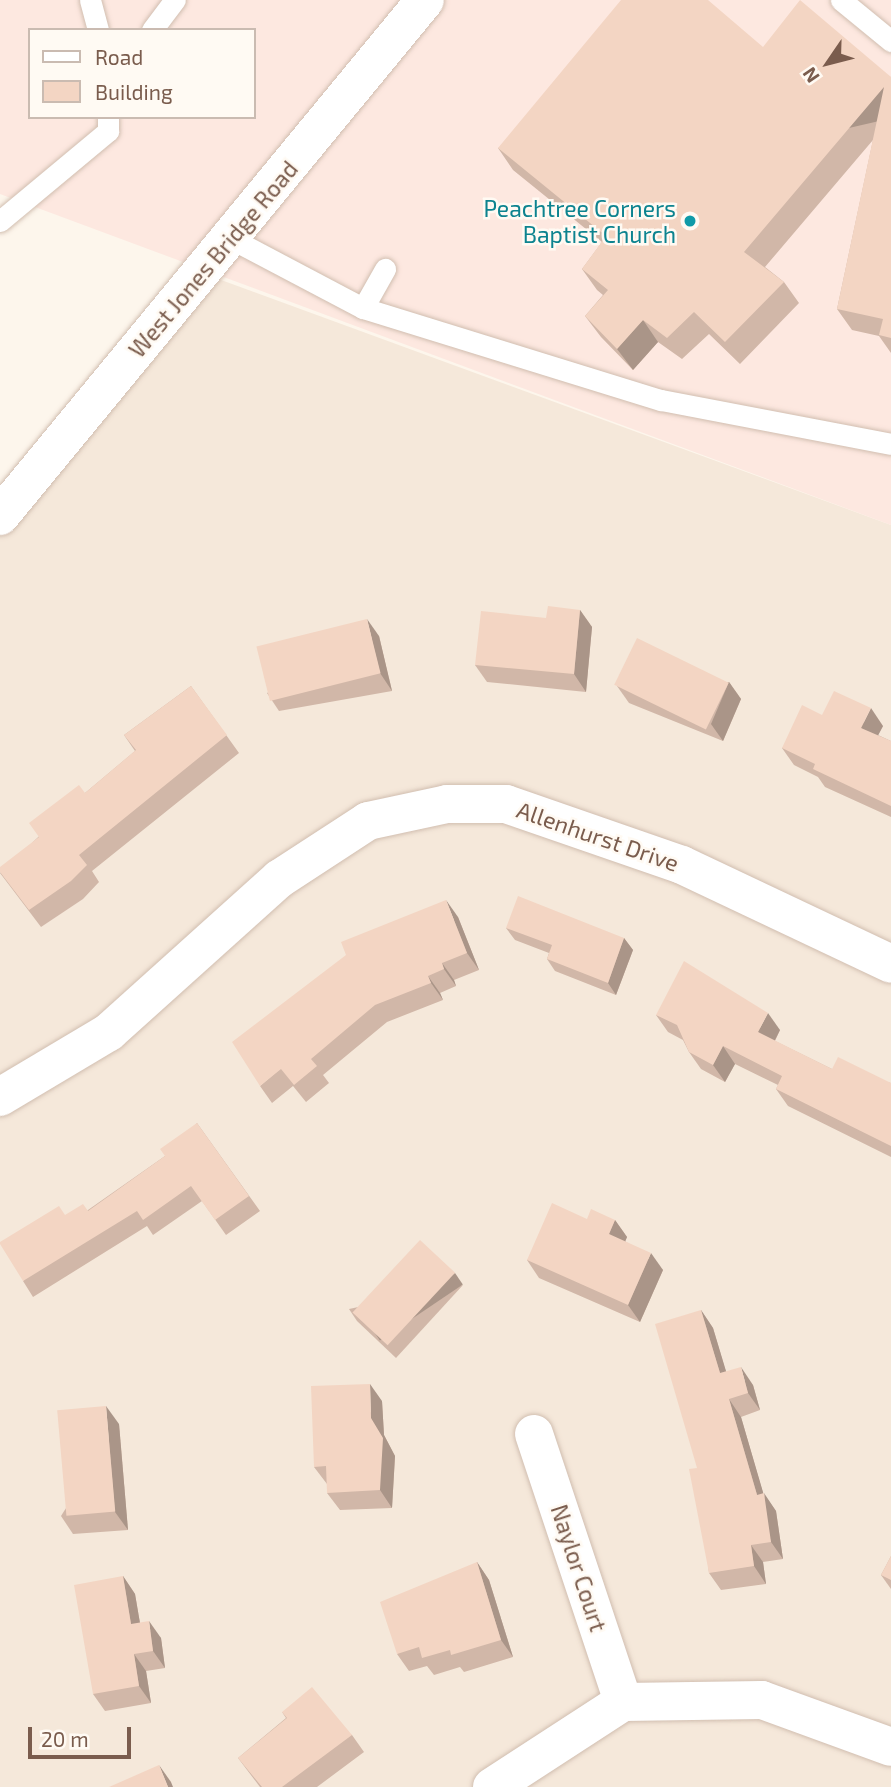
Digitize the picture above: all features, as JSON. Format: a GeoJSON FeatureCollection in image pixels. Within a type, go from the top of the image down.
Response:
{"type":"FeatureCollection","features":[{"type":"Feature","properties":{"kind":"street","name":"West Jones Bridge Road"},"geometry":{"type":"LineString","coordinates":[[0,516],[232,239],[425,0]]}},
{"type":"Feature","properties":{"kind":"street","name":"Allenhurst Drive"},"geometry":{"type":"LineString","coordinates":[[0,1097],[108,1032],[279,880],[368,821],[447,804],[506,804],[682,865],[891,964]]}},
{"type":"Feature","properties":{"kind":"street","name":"Naylor Court"},"geometry":{"type":"LineString","coordinates":[[534,1434],[623,1702]]}},
{"type":"Feature","properties":{"kind":"street"},"geometry":{"type":"LineString","coordinates":[[492,1787],[623,1702],[762,1700],[891,1747]]}},
{"type":"Feature","properties":{"kind":"lane"},"geometry":{"type":"LineString","coordinates":[[90,0],[97,28]]}},
{"type":"Feature","properties":{"kind":"lane"},"geometry":{"type":"LineString","coordinates":[[154,28],[175,0]]}},
{"type":"Feature","properties":{"kind":"lane"},"geometry":{"type":"LineString","coordinates":[[841,0],[891,40]]}},
{"type":"Feature","properties":{"kind":"lane"},"geometry":{"type":"LineString","coordinates":[[0,222],[108,131],[108,119]]}},
{"type":"Feature","properties":{"kind":"lane"},"geometry":{"type":"LineString","coordinates":[[232,239],[363,308],[661,400],[891,444]]}},
{"type":"Feature","properties":{"kind":"lane"},"geometry":{"type":"LineString","coordinates":[[363,308],[385,269]]}},
{"type":"Feature","properties":{"kind":"shaded area"},"geometry":{"type":"Polygon","coordinates":[[[0,0],[891,0],[891,525],[0,194],[0,0]]]}},
{"type":"Feature","properties":{"kind":"shaded area"},"geometry":{"type":"Polygon","coordinates":[[[202,273],[891,525],[891,1787],[0,1787],[0,516],[202,273]]]}},
{"type":"Feature","properties":{"kind":"building","name":"Peachtree Corners Baptist Church"},"geometry":{"type":"Polygon","coordinates":[[[621,0],[708,0],[763,47],[800,0],[891,77],[891,338],[879,335],[883,319],[837,309],[884,87],[744,252],[784,282],[725,342],[694,312],[667,338],[643,320],[617,349],[585,316],[608,290],[582,269],[606,236],[498,148],[621,0]]]}},
{"type":"Feature","properties":{"kind":"building"},"geometry":{"type":"Polygon","coordinates":[[[548,606],[580,610],[574,674],[475,665],[481,611],[546,618],[548,606]]]}},
{"type":"Feature","properties":{"kind":"building"},"geometry":{"type":"Polygon","coordinates":[[[367,619],[381,673],[270,701],[256,647],[367,619]]]}},
{"type":"Feature","properties":{"kind":"building"},"geometry":{"type":"Polygon","coordinates":[[[637,638],[729,683],[706,729],[614,685],[637,638]]]}},
{"type":"Feature","properties":{"kind":"building"},"geometry":{"type":"Polygon","coordinates":[[[191,686],[227,735],[79,855],[87,865],[71,881],[29,910],[0,872],[0,867],[39,837],[29,823],[79,785],[85,793],[136,750],[124,735],[191,686]]]}},
{"type":"Feature","properties":{"kind":"building"},"geometry":{"type":"Polygon","coordinates":[[[834,691],[871,708],[861,728],[891,741],[891,806],[813,769],[815,764],[782,748],[802,705],[822,715],[834,691]]]}},
{"type":"Feature","properties":{"kind":"building"},"geometry":{"type":"Polygon","coordinates":[[[518,896],[624,938],[608,983],[547,959],[552,945],[506,928],[518,896]]]}},
{"type":"Feature","properties":{"kind":"building"},"geometry":{"type":"Polygon","coordinates":[[[446,900],[467,953],[442,963],[444,969],[428,976],[431,983],[375,1005],[311,1059],[317,1066],[294,1085],[281,1069],[260,1086],[232,1042],[346,955],[341,942],[446,900]]]}},
{"type":"Feature","properties":{"kind":"building"},"geometry":{"type":"Polygon","coordinates":[[[684,961],[768,1013],[758,1032],[832,1069],[838,1057],[891,1083],[891,1146],[776,1089],[782,1076],[723,1046],[713,1065],[689,1052],[677,1025],[656,1015],[684,961]]]}},
{"type":"Feature","properties":{"kind":"building"},"geometry":{"type":"Polygon","coordinates":[[[197,1123],[249,1196],[215,1220],[191,1186],[143,1220],[137,1211],[23,1281],[0,1242],[59,1206],[65,1215],[83,1204],[88,1211],[165,1156],[160,1149],[197,1123]]]}},
{"type":"Feature","properties":{"kind":"building"},"geometry":{"type":"Polygon","coordinates":[[[552,1203],[587,1219],[591,1209],[615,1220],[609,1234],[651,1253],[628,1305],[527,1260],[552,1203]]]}},
{"type":"Feature","properties":{"kind":"building"},"geometry":{"type":"Polygon","coordinates":[[[420,1240],[455,1273],[388,1345],[352,1312],[420,1240]]]}},
{"type":"Feature","properties":{"kind":"building"},"geometry":{"type":"Polygon","coordinates":[[[701,1310],[720,1373],[741,1367],[748,1393],[729,1399],[757,1495],[764,1493],[771,1542],[751,1545],[754,1566],[709,1573],[689,1469],[697,1468],[655,1324],[701,1310]]]}},
{"type":"Feature","properties":{"kind":"building"},"geometry":{"type":"Polygon","coordinates":[[[370,1384],[371,1418],[383,1438],[380,1490],[327,1493],[326,1466],[314,1467],[311,1386],[370,1384]]]}},
{"type":"Feature","properties":{"kind":"building"},"geometry":{"type":"Polygon","coordinates":[[[106,1406],[115,1512],[66,1516],[57,1410],[106,1406]]]}},
{"type":"Feature","properties":{"kind":"building"},"geometry":{"type":"Polygon","coordinates":[[[891,1556],[891,1580],[881,1575],[891,1556]]]}},
{"type":"Feature","properties":{"kind":"building"},"geometry":{"type":"Polygon","coordinates":[[[477,1562],[501,1640],[451,1655],[450,1650],[422,1658],[419,1647],[397,1654],[380,1602],[477,1562]]]}},
{"type":"Feature","properties":{"kind":"building"},"geometry":{"type":"Polygon","coordinates":[[[123,1576],[131,1624],[149,1621],[153,1651],[134,1654],[139,1686],[93,1694],[74,1585],[123,1576]]]}},
{"type":"Feature","properties":{"kind":"building"},"geometry":{"type":"Polygon","coordinates":[[[312,1687],[352,1735],[282,1787],[262,1787],[238,1758],[287,1718],[282,1712],[312,1687]]]}},
{"type":"Feature","properties":{"kind":"building"},"geometry":{"type":"Polygon","coordinates":[[[159,1765],[168,1787],[109,1787],[159,1765]]]}},
{"type":"Feature","properties":{"kind":"place","name":"Peachtree Corners Baptist Church"},"geometry":{"type":"Point","coordinates":[690,221]}}]}
